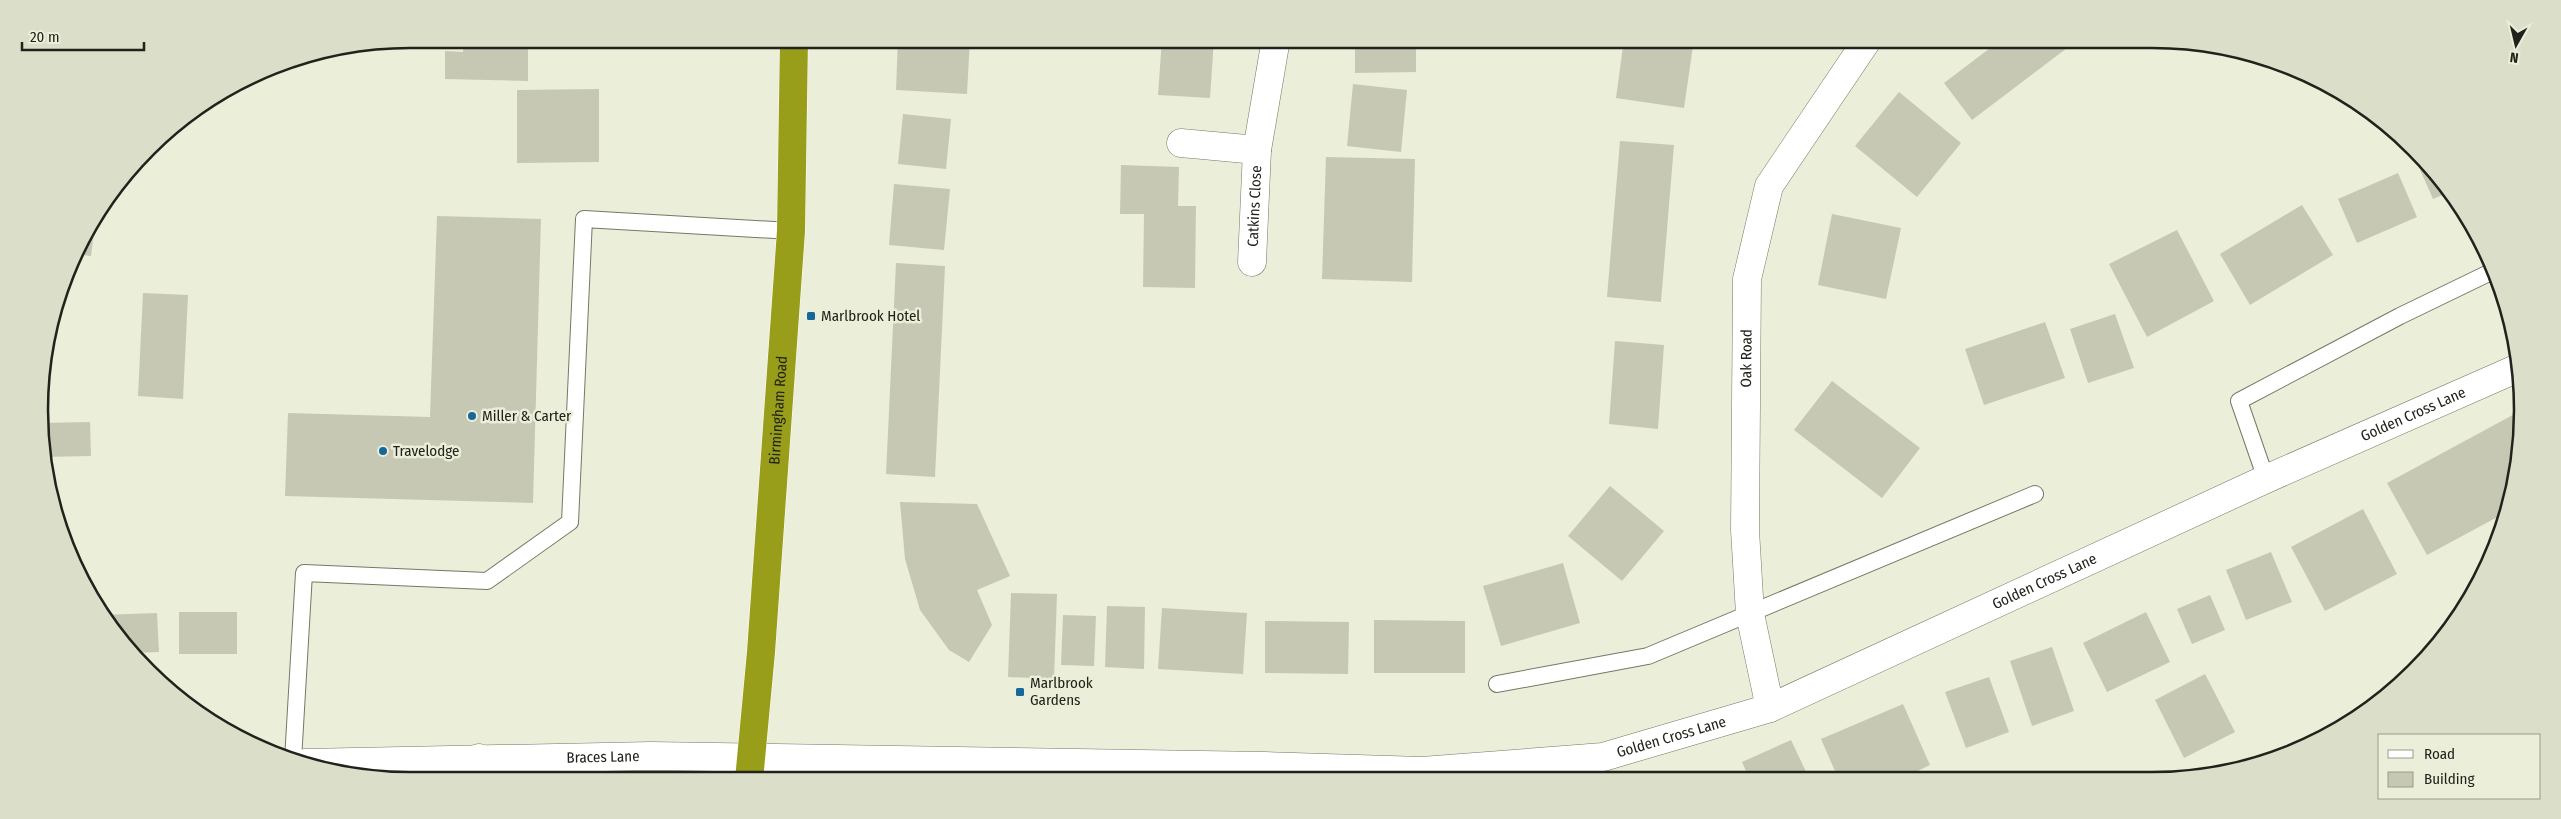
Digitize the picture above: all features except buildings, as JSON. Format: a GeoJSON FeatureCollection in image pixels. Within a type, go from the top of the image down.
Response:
{"type":"FeatureCollection","features":[{"type":"Feature","properties":{"kind":"highway","name":"Birmingham Road"},"geometry":{"type":"LineString","coordinates":[[750,769],[791,231],[794,48]]}},
{"type":"Feature","properties":{"kind":"main road","name":"Catkins Close"},"geometry":{"type":"LineString","coordinates":[[1252,262],[1257,150],[1274,48]]}},
{"type":"Feature","properties":{"kind":"main road","name":"Oak Road"},"geometry":{"type":"LineString","coordinates":[[1770,708],[1750,614],[1745,530],[1747,279],[1769,186],[1862,48]]}},
{"type":"Feature","properties":{"kind":"main road","name":"Catkins Close"},"geometry":{"type":"LineString","coordinates":[[1181,143],[1257,150]]}},
{"type":"Feature","properties":{"kind":"main road","name":"Golden Cross Lane"},"geometry":{"type":"LineString","coordinates":[[750,769],[1422,771],[1603,757],[1770,708],[2266,480],[2511,371]]}},
{"type":"Feature","properties":{"kind":"main road","name":"Braces Lane"},"geometry":{"type":"LineString","coordinates":[[338,765],[433,770],[484,769],[651,756],[750,769]]}},
{"type":"Feature","properties":{"kind":"lane"},"geometry":{"type":"LineString","coordinates":[[293,752],[304,574],[487,581],[570,522],[584,219],[791,231]]}},
{"type":"Feature","properties":{"kind":"lane"},"geometry":{"type":"LineString","coordinates":[[2266,480],[2239,400],[2400,316],[2487,274]]}},
{"type":"Feature","properties":{"kind":"lane"},"geometry":{"type":"LineString","coordinates":[[1497,684],[1648,656],[2035,494]]}},
{"type":"Feature","properties":{"kind":"place","name":"Marlbrook Hotel"},"geometry":{"type":"Point","coordinates":[811,316]}},
{"type":"Feature","properties":{"kind":"place","name":"Miller & Carter"},"geometry":{"type":"Point","coordinates":[472,416]}},
{"type":"Feature","properties":{"kind":"place","name":"Travelodge"},"geometry":{"type":"Point","coordinates":[383,451]}},
{"type":"Feature","properties":{"kind":"place","name":"Marlbrook Gardens"},"geometry":{"type":"Point","coordinates":[1020,692]}}]}
